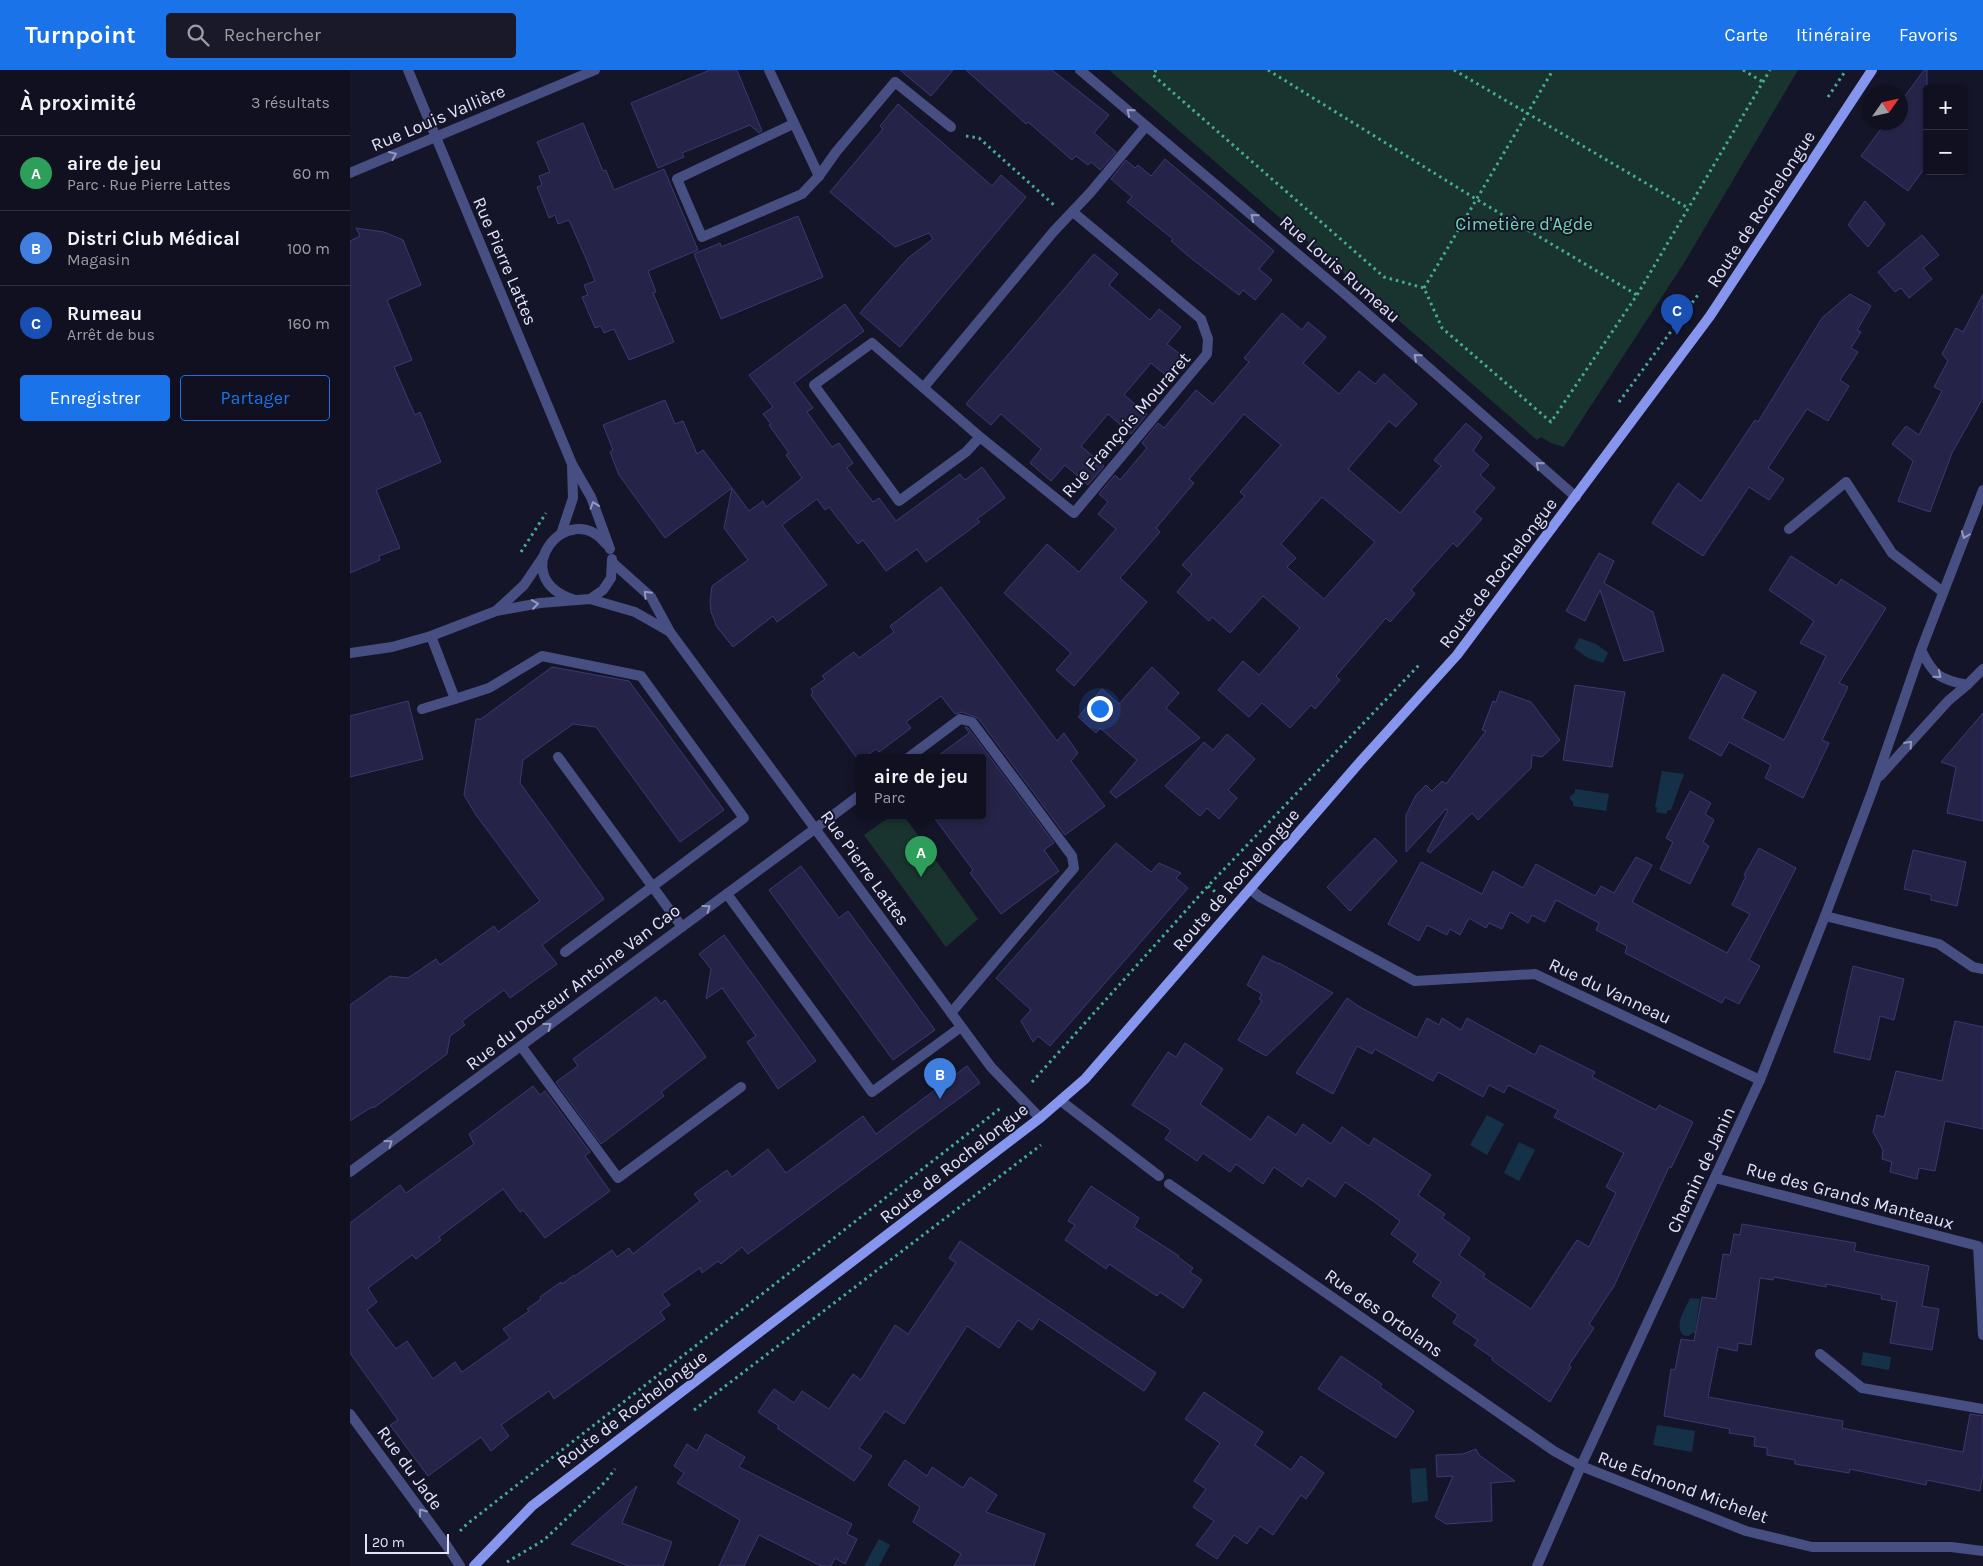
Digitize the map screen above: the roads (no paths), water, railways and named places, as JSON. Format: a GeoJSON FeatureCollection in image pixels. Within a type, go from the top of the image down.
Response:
{"type":"FeatureCollection","features":[{"type":"Feature","properties":{"kind":"main road","name":"Route de Rochelongue"},"geometry":{"type":"LineString","coordinates":[[474,1566],[532,1506],[1040,1118],[1099,1064],[1360,762],[1457,655],[1710,316],[1872,70]]}},
{"type":"Feature","properties":{"kind":"street","name":"Rue Pierre Lattes"},"geometry":{"type":"LineString","coordinates":[[408,70],[572,464],[591,497],[610,549]]}},
{"type":"Feature","properties":{"kind":"street","name":"Rue Louis Vallière"},"geometry":{"type":"LineString","coordinates":[[350,173],[595,70]]}},
{"type":"Feature","properties":{"kind":"street"},"geometry":{"type":"LineString","coordinates":[[769,70],[819,176]]}},
{"type":"Feature","properties":{"kind":"street","name":"Rue Louis Rumeau"},"geometry":{"type":"LineString","coordinates":[[1080,70],[1346,295],[1576,497]]}},
{"type":"Feature","properties":{"kind":"street"},"geometry":{"type":"LineString","coordinates":[[793,124],[677,179],[702,238],[802,194],[819,176],[836,152],[895,82],[951,127]]}},
{"type":"Feature","properties":{"kind":"street"},"geometry":{"type":"LineString","coordinates":[[924,387],[1146,126]]}},
{"type":"Feature","properties":{"kind":"street","name":"Rue François Mouraret"},"geometry":{"type":"LineString","coordinates":[[980,437],[966,452],[899,501],[814,385],[872,343],[980,437],[1074,513],[1207,354],[1208,339],[1200,319],[1070,214]]}},
{"type":"Feature","properties":{"kind":"street","name":"Rue Pierre Lattes"},"geometry":{"type":"LineString","coordinates":[[561,534],[573,498],[572,464]]}},
{"type":"Feature","properties":{"kind":"street"},"geometry":{"type":"LineString","coordinates":[[1789,529],[1846,482],[1892,553],[1943,592]]}},
{"type":"Feature","properties":{"kind":"street","name":"Chemin de Janin"},"geometry":{"type":"LineString","coordinates":[[1537,1566],[1581,1466],[1760,1080],[1825,916],[1876,780],[1921,650],[1983,490]]}},
{"type":"Feature","properties":{"kind":"street"},"geometry":{"type":"LineString","coordinates":[[350,653],[392,647],[431,636],[496,611],[540,603],[590,598],[603,590],[611,578],[613,563],[610,549],[601,538],[589,531],[574,529],[561,534],[549,544],[543,557],[524,585],[496,611]]}},
{"type":"Feature","properties":{"kind":"street"},"geometry":{"type":"LineString","coordinates":[[543,557],[543,572],[549,586],[560,596],[575,600]]}},
{"type":"Feature","properties":{"kind":"street","name":"Rue Pierre Lattes"},"geometry":{"type":"LineString","coordinates":[[613,563],[651,597],[670,632],[961,1027],[991,1067],[1040,1118]]}},
{"type":"Feature","properties":{"kind":"street","name":"Rue Pierre Lattes"},"geometry":{"type":"LineString","coordinates":[[590,598],[635,612],[670,632]]}},
{"type":"Feature","properties":{"kind":"street"},"geometry":{"type":"LineString","coordinates":[[431,636],[455,699]]}},
{"type":"Feature","properties":{"kind":"street"},"geometry":{"type":"LineString","coordinates":[[1921,650],[1930,668],[1945,680],[1967,686]]}},
{"type":"Feature","properties":{"kind":"street"},"geometry":{"type":"LineString","coordinates":[[422,710],[490,688],[542,656],[641,676],[744,818],[565,952]]}},
{"type":"Feature","properties":{"kind":"street","name":"Chemin de Janin"},"geometry":{"type":"LineString","coordinates":[[1876,780],[1948,701],[1967,686],[1983,669]]}},
{"type":"Feature","properties":{"kind":"street"},"geometry":{"type":"LineString","coordinates":[[913,754],[960,719],[972,722],[1072,856],[1074,868],[951,1013]]}},
{"type":"Feature","properties":{"kind":"street"},"geometry":{"type":"LineString","coordinates":[[558,756],[682,927]]}},
{"type":"Feature","properties":{"kind":"street","name":"Rue du Docteur Antoine Van Cao"},"geometry":{"type":"LineString","coordinates":[[350,1172],[856,798]]}},
{"type":"Feature","properties":{"kind":"street","name":"Rue du Vanneau"},"geometry":{"type":"LineString","coordinates":[[1250,889],[1260,897],[1415,981],[1535,974],[1760,1080]]}},
{"type":"Feature","properties":{"kind":"street"},"geometry":{"type":"LineString","coordinates":[[727,894],[872,1092],[961,1027]]}},
{"type":"Feature","properties":{"kind":"street"},"geometry":{"type":"LineString","coordinates":[[1825,916],[1939,944],[1973,967],[1983,969]]}},
{"type":"Feature","properties":{"kind":"street"},"geometry":{"type":"LineString","coordinates":[[521,1046],[618,1178],[740,1087]]}},
{"type":"Feature","properties":{"kind":"street"},"geometry":{"type":"LineString","coordinates":[[1061,1100],[1158,1176]]}},
{"type":"Feature","properties":{"kind":"street","name":"Rue des Grands Manteaux"},"geometry":{"type":"LineString","coordinates":[[1715,1178],[1978,1246],[1983,1335]]}},
{"type":"Feature","properties":{"kind":"street","name":"Rue des Ortolans"},"geometry":{"type":"LineString","coordinates":[[1169,1184],[1554,1451],[1581,1466]]}},
{"type":"Feature","properties":{"kind":"street"},"geometry":{"type":"LineString","coordinates":[[1820,1354],[1862,1388],[1983,1409]]}},
{"type":"Feature","properties":{"kind":"street","name":"Rue du Jade"},"geometry":{"type":"LineString","coordinates":[[350,1414],[460,1566]]}},
{"type":"Feature","properties":{"kind":"street","name":"Rue Edmond Michelet"},"geometry":{"type":"LineString","coordinates":[[1581,1466],[1746,1531],[1812,1546],[1951,1547],[1983,1551]]}},
{"type":"Feature","properties":{"kind":"water"},"geometry":{"type":"Polygon","coordinates":[[[1579,638],[1596,644],[1608,653],[1603,663],[1588,658],[1574,648],[1579,638]]]}},
{"type":"Feature","properties":{"kind":"water"},"geometry":{"type":"Polygon","coordinates":[[[1662,771],[1684,774],[1671,810],[1668,810],[1666,814],[1656,812],[1657,807],[1655,807],[1662,771]]]}},
{"type":"Feature","properties":{"kind":"water"},"geometry":{"type":"Polygon","coordinates":[[[1575,789],[1609,794],[1606,811],[1573,806],[1570,796],[1575,793],[1575,789]]]}},
{"type":"Feature","properties":{"kind":"water"},"geometry":{"type":"Polygon","coordinates":[[[1487,1115],[1504,1124],[1487,1155],[1470,1145],[1487,1115]]]}},
{"type":"Feature","properties":{"kind":"water"},"geometry":{"type":"Polygon","coordinates":[[[1519,1142],[1535,1150],[1519,1181],[1504,1173],[1519,1142]]]}},
{"type":"Feature","properties":{"kind":"water"},"geometry":{"type":"Polygon","coordinates":[[[1690,1298],[1700,1299],[1695,1332],[1688,1336],[1683,1335],[1680,1322],[1690,1298]]]}},
{"type":"Feature","properties":{"kind":"water"},"geometry":{"type":"Polygon","coordinates":[[[1863,1352],[1891,1357],[1889,1370],[1861,1365],[1863,1352]]]}},
{"type":"Feature","properties":{"kind":"water"},"geometry":{"type":"Polygon","coordinates":[[[1657,1425],[1695,1431],[1692,1452],[1653,1445],[1657,1425]]]}},
{"type":"Feature","properties":{"kind":"water"},"geometry":{"type":"Polygon","coordinates":[[[1426,1468],[1428,1501],[1412,1503],[1410,1469],[1426,1468]]]}},
{"type":"Feature","properties":{"kind":"water"},"geometry":{"type":"Polygon","coordinates":[[[879,1539],[890,1545],[879,1566],[864,1566],[879,1539]]]}},
{"type":"Feature","properties":{"kind":"place","name":"Rumeau"},"geometry":{"type":"Point","coordinates":[1677,335]}},
{"type":"Feature","properties":{"kind":"place","name":"aire de jeu"},"geometry":{"type":"Point","coordinates":[921,877]}},
{"type":"Feature","properties":{"kind":"place","name":"Distri Club Médical"},"geometry":{"type":"Point","coordinates":[940,1099]}},
{"type":"Feature","properties":{"kind":"park label","name":"Cimetière d'Agde"},"geometry":{"type":"Point","coordinates":[1524,224]}}]}
